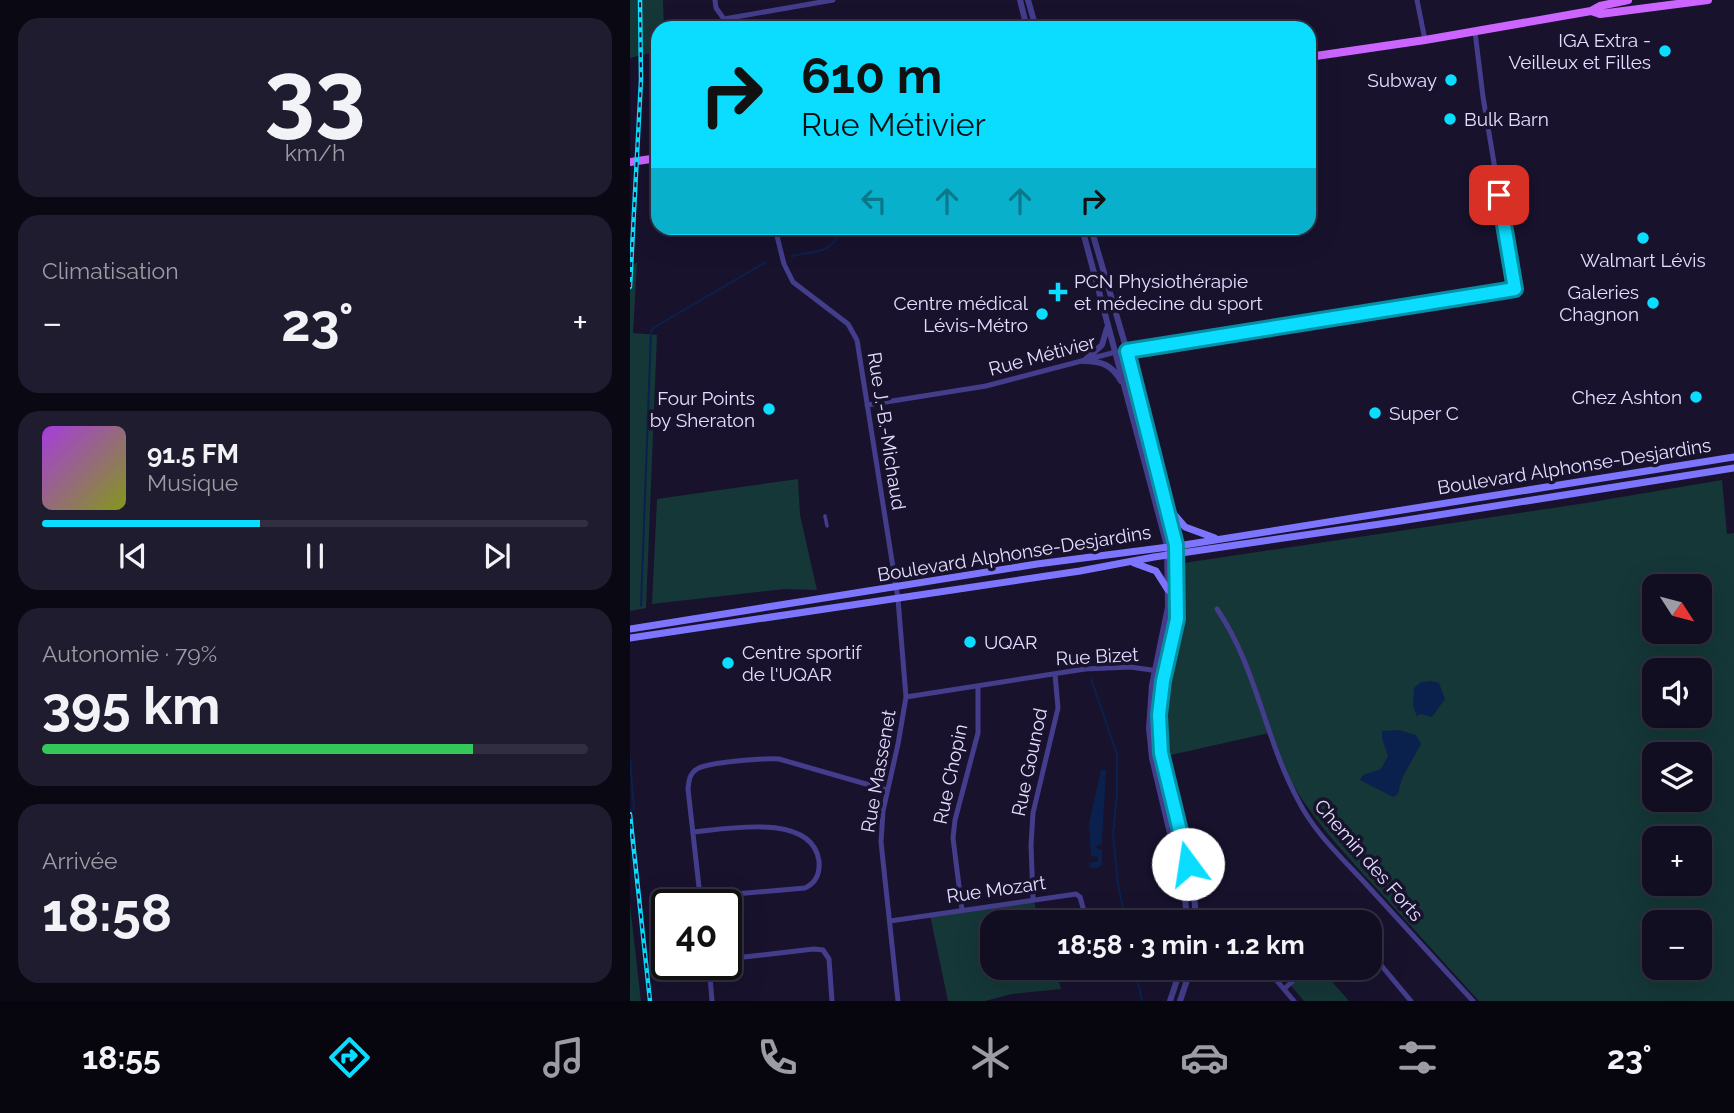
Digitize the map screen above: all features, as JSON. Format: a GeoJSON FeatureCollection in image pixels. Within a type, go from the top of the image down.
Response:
{"type":"FeatureCollection","features":[{"type":"Feature","properties":{"kind":"main road"},"geometry":{"type":"LineString","coordinates":[[1316,56],[1475,32],[1591,11],[1600,6],[1628,0]]}},
{"type":"Feature","properties":{"kind":"main road"},"geometry":{"type":"LineString","coordinates":[[1591,11],[1600,14],[1708,0]]}},
{"type":"Feature","properties":{"kind":"main road"},"geometry":{"type":"LineString","coordinates":[[630,162],[651,159]]}},
{"type":"Feature","properties":{"kind":"main road","name":"Boulevard Alphonse-Desjardins"},"geometry":{"type":"LineString","coordinates":[[630,629],[1734,457]]}},
{"type":"Feature","properties":{"kind":"main road","name":"Boulevard Alphonse-Desjardins"},"geometry":{"type":"LineString","coordinates":[[630,638],[898,599],[1734,468]]}},
{"type":"Feature","properties":{"kind":"main road"},"geometry":{"type":"LineString","coordinates":[[1166,505],[1185,527],[1219,539]]}},
{"type":"Feature","properties":{"kind":"main road"},"geometry":{"type":"LineString","coordinates":[[1126,562],[1151,568],[1160,575],[1168,590]]}},
{"type":"Feature","properties":{"kind":"street"},"geometry":{"type":"LineString","coordinates":[[715,0],[716,8],[724,19],[833,0]]}},
{"type":"Feature","properties":{"kind":"street"},"geometry":{"type":"LineString","coordinates":[[1020,0],[1025,21]]}},
{"type":"Feature","properties":{"kind":"street"},"geometry":{"type":"LineString","coordinates":[[1028,0],[1034,21]]}},
{"type":"Feature","properties":{"kind":"street"},"geometry":{"type":"LineString","coordinates":[[1417,0],[1425,40]]}},
{"type":"Feature","properties":{"kind":"street","name":"Rue Métivier"},"geometry":{"type":"LineString","coordinates":[[867,405],[986,386],[1127,351],[1515,289],[1483,103],[1475,32]]}},
{"type":"Feature","properties":{"kind":"street","name":"Rue J.-B.-Michaud"},"geometry":{"type":"LineString","coordinates":[[777,235],[787,273],[793,282],[840,318],[853,331],[857,340],[896,587]]}},
{"type":"Feature","properties":{"kind":"street"},"geometry":{"type":"LineString","coordinates":[[1084,235],[1167,546],[1168,590],[1164,632],[1149,710],[1151,748],[1184,891],[1186,910]]}},
{"type":"Feature","properties":{"kind":"street"},"geometry":{"type":"LineString","coordinates":[[1093,235],[1127,351],[1176,545],[1177,619],[1159,715],[1161,753],[1194,891],[1195,910]]}},
{"type":"Feature","properties":{"kind":"street"},"geometry":{"type":"LineString","coordinates":[[1083,361],[1102,345],[1108,322]]}},
{"type":"Feature","properties":{"kind":"street"},"geometry":{"type":"LineString","coordinates":[[1083,361],[1100,361],[1109,366],[1126,389]]}},
{"type":"Feature","properties":{"kind":"street"},"geometry":{"type":"LineString","coordinates":[[825,516],[827,526]]}},
{"type":"Feature","properties":{"kind":"street","name":"Rue Massenet"},"geometry":{"type":"LineString","coordinates":[[896,587],[906,697],[883,811],[881,842],[898,1001]]}},
{"type":"Feature","properties":{"kind":"street","name":"Chemin des Forts"},"geometry":{"type":"LineString","coordinates":[[1217,609],[1229,626],[1244,660],[1278,761],[1299,803],[1326,841],[1473,1001]]}},
{"type":"Feature","properties":{"kind":"street","name":"Rue Bizet"},"geometry":{"type":"LineString","coordinates":[[906,697],[1107,668],[1130,667],[1166,672]]}},
{"type":"Feature","properties":{"kind":"street","name":"Rue Gounod"},"geometry":{"type":"LineString","coordinates":[[1033,899],[1033,813],[1058,708],[1055,674]]}},
{"type":"Feature","properties":{"kind":"street","name":"Rue Chopin"},"geometry":{"type":"LineString","coordinates":[[962,910],[953,838],[955,820],[978,733],[978,686]]}},
{"type":"Feature","properties":{"kind":"street"},"geometry":{"type":"LineString","coordinates":[[698,889],[688,789],[689,777],[697,768],[761,758],[779,759],[887,790]]}},
{"type":"Feature","properties":{"kind":"street"},"geometry":{"type":"LineString","coordinates":[[693,832],[775,827],[806,838],[817,852],[819,866],[816,879],[805,888],[742,893]]}},
{"type":"Feature","properties":{"kind":"street","name":"Rue Mozart"},"geometry":{"type":"LineString","coordinates":[[890,920],[1076,894],[1080,897],[1084,910]]}},
{"type":"Feature","properties":{"kind":"street"},"geometry":{"type":"LineString","coordinates":[[742,957],[823,950],[828,959],[832,1001]]}},
{"type":"Feature","properties":{"kind":"street"},"geometry":{"type":"LineString","coordinates":[[1382,966],[1411,1001]]}},
{"type":"Feature","properties":{"kind":"street"},"geometry":{"type":"LineString","coordinates":[[710,980],[712,1001]]}},
{"type":"Feature","properties":{"kind":"street"},"geometry":{"type":"LineString","coordinates":[[1170,1001],[1177,980]]}},
{"type":"Feature","properties":{"kind":"street"},"geometry":{"type":"LineString","coordinates":[[1180,1001],[1187,980]]}},
{"type":"Feature","properties":{"kind":"street"},"geometry":{"type":"LineString","coordinates":[[1276,980],[1294,1001]]}},
{"type":"Feature","properties":{"kind":"street"},"geometry":{"type":"LineString","coordinates":[[1284,989],[1294,980]]}},
{"type":"Feature","properties":{"kind":"green space"},"geometry":{"type":"Polygon","coordinates":[[[630,0],[663,0],[664,21],[651,21],[651,53],[630,58],[630,0]]]}},
{"type":"Feature","properties":{"kind":"green space"},"geometry":{"type":"Polygon","coordinates":[[[637,263],[633,333],[657,335],[646,608],[630,611],[630,265],[637,263]]]}},
{"type":"Feature","properties":{"kind":"green space"},"geometry":{"type":"Polygon","coordinates":[[[798,479],[800,515],[817,590],[785,589],[652,604],[657,499],[798,479]]]}},
{"type":"Feature","properties":{"kind":"green space"},"geometry":{"type":"Polygon","coordinates":[[[1722,480],[1727,534],[1734,533],[1734,1001],[1479,1001],[1345,854],[1315,817],[1289,777],[1269,733],[1162,757],[1159,715],[1174,641],[1178,587],[1184,586],[1184,563],[1722,480]]]}},
{"type":"Feature","properties":{"kind":"green space"},"geometry":{"type":"Polygon","coordinates":[[[1033,899],[1036,910],[980,910],[980,980],[1058,980],[1061,989],[1012,994],[985,1001],[948,1001],[930,915],[1033,899]]]}},
{"type":"Feature","properties":{"kind":"green space"},"geometry":{"type":"Polygon","coordinates":[[[630,905],[641,1001],[630,1001],[630,905]]]}},
{"type":"Feature","properties":{"kind":"green space"},"geometry":{"type":"Polygon","coordinates":[[[1286,980],[1331,980],[1349,1001],[1304,1001],[1286,980]]]}},
{"type":"Feature","properties":{"kind":"water"},"geometry":{"type":"Polygon","coordinates":[[[1421,682],[1439,683],[1445,699],[1432,717],[1420,714],[1417,717],[1413,706],[1414,688],[1421,682]]]}},
{"type":"Feature","properties":{"kind":"water"},"geometry":{"type":"Polygon","coordinates":[[[1399,730],[1416,735],[1421,744],[1402,778],[1398,794],[1393,797],[1360,780],[1363,775],[1381,769],[1388,756],[1382,731],[1399,730]]]}},
{"type":"Feature","properties":{"kind":"water"},"geometry":{"type":"Polygon","coordinates":[[[1101,770],[1106,770],[1102,844],[1095,847],[1102,850],[1102,865],[1090,868],[1089,863],[1098,861],[1098,857],[1091,856],[1089,824],[1101,770]]]}},
{"type":"Feature","properties":{"kind":"waterway"},"geometry":{"type":"LineString","coordinates":[[792,256],[823,250],[839,235]]}},
{"type":"Feature","properties":{"kind":"waterway"},"geometry":{"type":"LineString","coordinates":[[641,606],[651,332],[653,328],[766,262]]}},
{"type":"Feature","properties":{"kind":"waterway"},"geometry":{"type":"LineString","coordinates":[[1091,679],[1117,754],[1113,834],[1123,910]]}},
{"type":"Feature","properties":{"kind":"waterway"},"geometry":{"type":"LineString","coordinates":[[630,759],[634,809],[630,810]]}},
{"type":"Feature","properties":{"kind":"waterway"},"geometry":{"type":"LineString","coordinates":[[1138,980],[1142,1001]]}},
{"type":"Feature","properties":{"kind":"railway"},"geometry":{"type":"LineString","coordinates":[[630,287],[641,80],[640,0]]}},
{"type":"Feature","properties":{"kind":"railway"},"geometry":{"type":"LineString","coordinates":[[630,814],[650,1001]]}},
{"type":"Feature","properties":{"kind":"place","name":"IGA Extra - Veilleux et Filles"},"geometry":{"type":"Point","coordinates":[1665,51]}},
{"type":"Feature","properties":{"kind":"place","name":"Subway"},"geometry":{"type":"Point","coordinates":[1451,80]}},
{"type":"Feature","properties":{"kind":"place","name":"Bulk Barn"},"geometry":{"type":"Point","coordinates":[1450,119]}},
{"type":"Feature","properties":{"kind":"place","name":"Walmart Lévis"},"geometry":{"type":"Point","coordinates":[1643,238]}},
{"type":"Feature","properties":{"kind":"place","name":"PCN Physiothérapie et médecine du sport"},"geometry":{"type":"Point","coordinates":[1058,292]}},
{"type":"Feature","properties":{"kind":"place","name":"Galeries Chagnon"},"geometry":{"type":"Point","coordinates":[1653,303]}},
{"type":"Feature","properties":{"kind":"place","name":"Centre médical Lévis-Métro"},"geometry":{"type":"Point","coordinates":[1042,314]}},
{"type":"Feature","properties":{"kind":"place","name":"Chez Ashton"},"geometry":{"type":"Point","coordinates":[1696,397]}},
{"type":"Feature","properties":{"kind":"place","name":"Four Points by Sheraton"},"geometry":{"type":"Point","coordinates":[769,409]}},
{"type":"Feature","properties":{"kind":"place","name":"Super C"},"geometry":{"type":"Point","coordinates":[1375,413]}},
{"type":"Feature","properties":{"kind":"place","name":"UQAR"},"geometry":{"type":"Point","coordinates":[970,642]}},
{"type":"Feature","properties":{"kind":"place","name":"Centre sportif de l'UQAR"},"geometry":{"type":"Point","coordinates":[728,663]}},
{"type":"Feature","properties":{"kind":"route"},"geometry":{"type":"LineString","coordinates":[[1188,864],[1161,753],[1159,715],[1163,681],[1174,641],[1179,598],[1175,536],[1127,351],[1515,289],[1499,195]]}}]}
